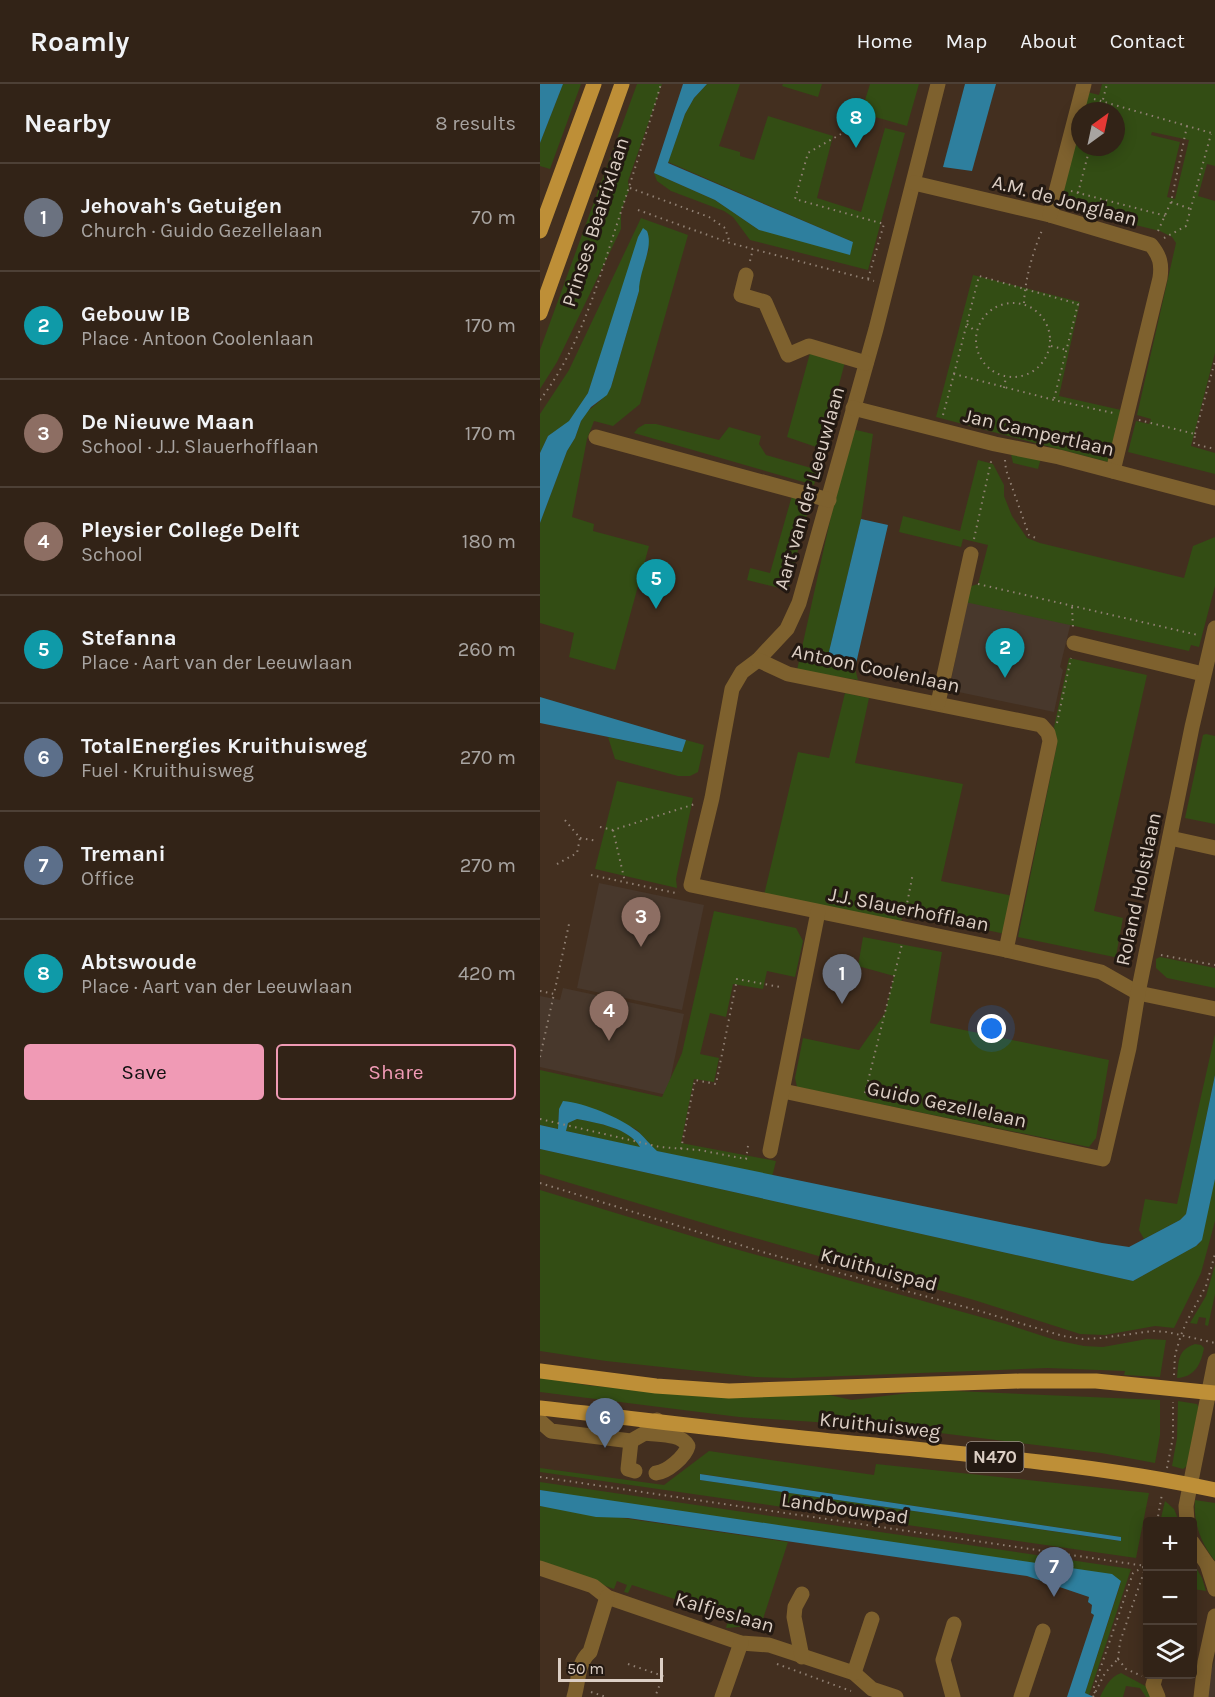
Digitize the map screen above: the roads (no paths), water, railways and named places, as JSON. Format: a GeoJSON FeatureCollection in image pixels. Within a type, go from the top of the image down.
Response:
{"type":"FeatureCollection","features":[{"type":"Feature","properties":{"kind":"main road"},"geometry":{"type":"LineString","coordinates":[[540,231],[594,84]]}},
{"type":"Feature","properties":{"kind":"main road","name":"Prinses Beatrixlaan"},"geometry":{"type":"LineString","coordinates":[[540,313],[622,84]]}},
{"type":"Feature","properties":{"kind":"main road","name":"Kruithuisweg"},"geometry":{"type":"LineString","coordinates":[[540,1371],[656,1386],[729,1391],[1020,1380],[1096,1381],[1212,1393]]}},
{"type":"Feature","properties":{"kind":"main road","name":"Kruithuisweg"},"geometry":{"type":"LineString","coordinates":[[540,1408],[797,1438],[1051,1463],[1166,1480],[1215,1490]]}},
{"type":"Feature","properties":{"kind":"street","name":"Aart van der Leeuwlaan"},"geometry":{"type":"LineString","coordinates":[[691,885],[712,798],[732,689],[742,672],[758,660],[787,629],[799,603],[888,284],[938,84]]}},
{"type":"Feature","properties":{"kind":"street"},"geometry":{"type":"LineString","coordinates":[[1050,214],[1082,90]]}},
{"type":"Feature","properties":{"kind":"street","name":"A.M. de Jonglaan"},"geometry":{"type":"LineString","coordinates":[[914,183],[1050,214],[1151,244],[1159,255],[1161,278],[1113,471]]}},
{"type":"Feature","properties":{"kind":"street"},"geometry":{"type":"LineString","coordinates":[[746,275],[741,295],[765,302],[788,354],[809,346],[866,363]]}},
{"type":"Feature","properties":{"kind":"street","name":"Jan Campertlaan"},"geometry":{"type":"LineString","coordinates":[[853,408],[999,445],[1059,456],[1215,498]]}},
{"type":"Feature","properties":{"kind":"street"},"geometry":{"type":"LineString","coordinates":[[596,437],[829,500]]}},
{"type":"Feature","properties":{"kind":"street"},"geometry":{"type":"LineString","coordinates":[[938,703],[971,554]]}},
{"type":"Feature","properties":{"kind":"street","name":"Roland Holstlaan"},"geometry":{"type":"LineString","coordinates":[[1103,1159],[1129,1048],[1146,952],[1203,674],[1214,633]]}},
{"type":"Feature","properties":{"kind":"street"},"geometry":{"type":"LineString","coordinates":[[1074,643],[1203,674]]}},
{"type":"Feature","properties":{"kind":"street","name":"Antoon Coolenlaan"},"geometry":{"type":"LineString","coordinates":[[758,660],[788,674],[1041,725],[1048,733],[1050,741],[1006,950]]}},
{"type":"Feature","properties":{"kind":"street"},"geometry":{"type":"LineString","coordinates":[[1170,838],[1215,848]]}},
{"type":"Feature","properties":{"kind":"street","name":"J.J. Slauerhofflaan"},"geometry":{"type":"LineString","coordinates":[[691,885],[1006,950],[1101,972],[1138,993],[1215,1009]]}},
{"type":"Feature","properties":{"kind":"street"},"geometry":{"type":"LineString","coordinates":[[770,1151],[818,912]]}},
{"type":"Feature","properties":{"kind":"street","name":"Guido Gezellelaan"},"geometry":{"type":"LineString","coordinates":[[783,1091],[1103,1159]]}},
{"type":"Feature","properties":{"kind":"street"},"geometry":{"type":"LineString","coordinates":[[1187,1517],[1186,1506],[1212,1393],[1215,1361]]}},
{"type":"Feature","properties":{"kind":"street"},"geometry":{"type":"LineString","coordinates":[[540,1421],[551,1431],[631,1441],[645,1433],[657,1420]]}},
{"type":"Feature","properties":{"kind":"street"},"geometry":{"type":"LineString","coordinates":[[645,1433],[678,1437],[684,1439],[688,1446],[686,1453],[662,1472],[656,1473]]}},
{"type":"Feature","properties":{"kind":"street"},"geometry":{"type":"LineString","coordinates":[[631,1441],[628,1469],[635,1471]]}},
{"type":"Feature","properties":{"kind":"street"},"geometry":{"type":"LineString","coordinates":[[1197,1549],[1211,1568],[1215,1589]]}},
{"type":"Feature","properties":{"kind":"street","name":"Kalfjeslaan"},"geometry":{"type":"LineString","coordinates":[[540,1568],[593,1586],[607,1597],[741,1642],[768,1645],[854,1674],[866,1693],[896,1697]]}},
{"type":"Feature","properties":{"kind":"street"},"geometry":{"type":"LineString","coordinates":[[802,1594],[795,1607],[794,1617],[802,1657]]}},
{"type":"Feature","properties":{"kind":"street"},"geometry":{"type":"LineString","coordinates":[[574,1697],[580,1666],[590,1652],[607,1597]]}},
{"type":"Feature","properties":{"kind":"street"},"geometry":{"type":"LineString","coordinates":[[1201,1697],[1205,1662],[1215,1616]]}},
{"type":"Feature","properties":{"kind":"street"},"geometry":{"type":"LineString","coordinates":[[854,1674],[872,1619]]}},
{"type":"Feature","properties":{"kind":"street"},"geometry":{"type":"LineString","coordinates":[[953,1697],[942,1660],[954,1624]]}},
{"type":"Feature","properties":{"kind":"street"},"geometry":{"type":"LineString","coordinates":[[1021,1697],[1043,1631]]}},
{"type":"Feature","properties":{"kind":"street"},"geometry":{"type":"LineString","coordinates":[[723,1697],[741,1642]]}},
{"type":"Feature","properties":{"kind":"water"},"geometry":{"type":"Polygon","coordinates":[[[540,84],[563,84],[540,143],[540,84]]]}},
{"type":"Feature","properties":{"kind":"water"},"geometry":{"type":"Polygon","coordinates":[[[683,84],[707,84],[694,98],[685,114],[668,163],[853,242],[850,255],[759,230],[715,200],[654,173],[683,84]]]}},
{"type":"Feature","properties":{"kind":"water"},"geometry":{"type":"Polygon","coordinates":[[[965,84],[996,84],[972,171],[943,167],[965,84]]]}},
{"type":"Feature","properties":{"kind":"water"},"geometry":{"type":"Polygon","coordinates":[[[643,228],[647,231],[649,238],[648,252],[611,387],[607,395],[591,407],[581,421],[567,451],[540,523],[540,453],[548,436],[569,421],[588,393],[638,237],[643,228]]]}},
{"type":"Feature","properties":{"kind":"water"},"geometry":{"type":"Polygon","coordinates":[[[861,519],[888,525],[855,668],[827,660],[861,519]]]}},
{"type":"Feature","properties":{"kind":"water"},"geometry":{"type":"Polygon","coordinates":[[[540,697],[686,740],[682,752],[540,723],[540,697]]]}},
{"type":"Feature","properties":{"kind":"water"},"geometry":{"type":"Polygon","coordinates":[[[1215,1075],[1215,1179],[1202,1240],[1196,1246],[1133,1281],[540,1149],[540,1125],[558,1129],[559,1109],[563,1101],[572,1102],[611,1116],[630,1126],[657,1151],[1129,1247],[1180,1220],[1186,1214],[1215,1075]],[[577,1119],[568,1123],[566,1131],[640,1147],[621,1131],[577,1119]]]}},
{"type":"Feature","properties":{"kind":"water"},"geometry":{"type":"Polygon","coordinates":[[[700,1474],[1121,1537],[1121,1541],[700,1480],[700,1474]]]}},
{"type":"Feature","properties":{"kind":"water"},"geometry":{"type":"Polygon","coordinates":[[[540,1490],[1112,1574],[1121,1581],[1085,1693],[1094,1697],[1067,1697],[1094,1615],[1091,1613],[1092,1605],[1088,1602],[1089,1597],[1027,1576],[628,1518],[596,1517],[540,1506],[540,1490]]]}},
{"type":"Feature","properties":{"kind":"place","name":"Abtswoude"},"geometry":{"type":"Point","coordinates":[856,148]}},
{"type":"Feature","properties":{"kind":"place","name":"Stefanna"},"geometry":{"type":"Point","coordinates":[656,609]}},
{"type":"Feature","properties":{"kind":"place","name":"Gebouw IB"},"geometry":{"type":"Point","coordinates":[1005,678]}},
{"type":"Feature","properties":{"kind":"place","name":"De Nieuwe Maan"},"geometry":{"type":"Point","coordinates":[641,947]}},
{"type":"Feature","properties":{"kind":"place","name":"Jehovah's Getuigen"},"geometry":{"type":"Point","coordinates":[842,1004]}},
{"type":"Feature","properties":{"kind":"place","name":"Pleysier College Delft"},"geometry":{"type":"Point","coordinates":[609,1041]}},
{"type":"Feature","properties":{"kind":"place","name":"TotalEnergies Kruithuisweg"},"geometry":{"type":"Point","coordinates":[605,1448]}},
{"type":"Feature","properties":{"kind":"place","name":"Tremani"},"geometry":{"type":"Point","coordinates":[1054,1597]}}]}
